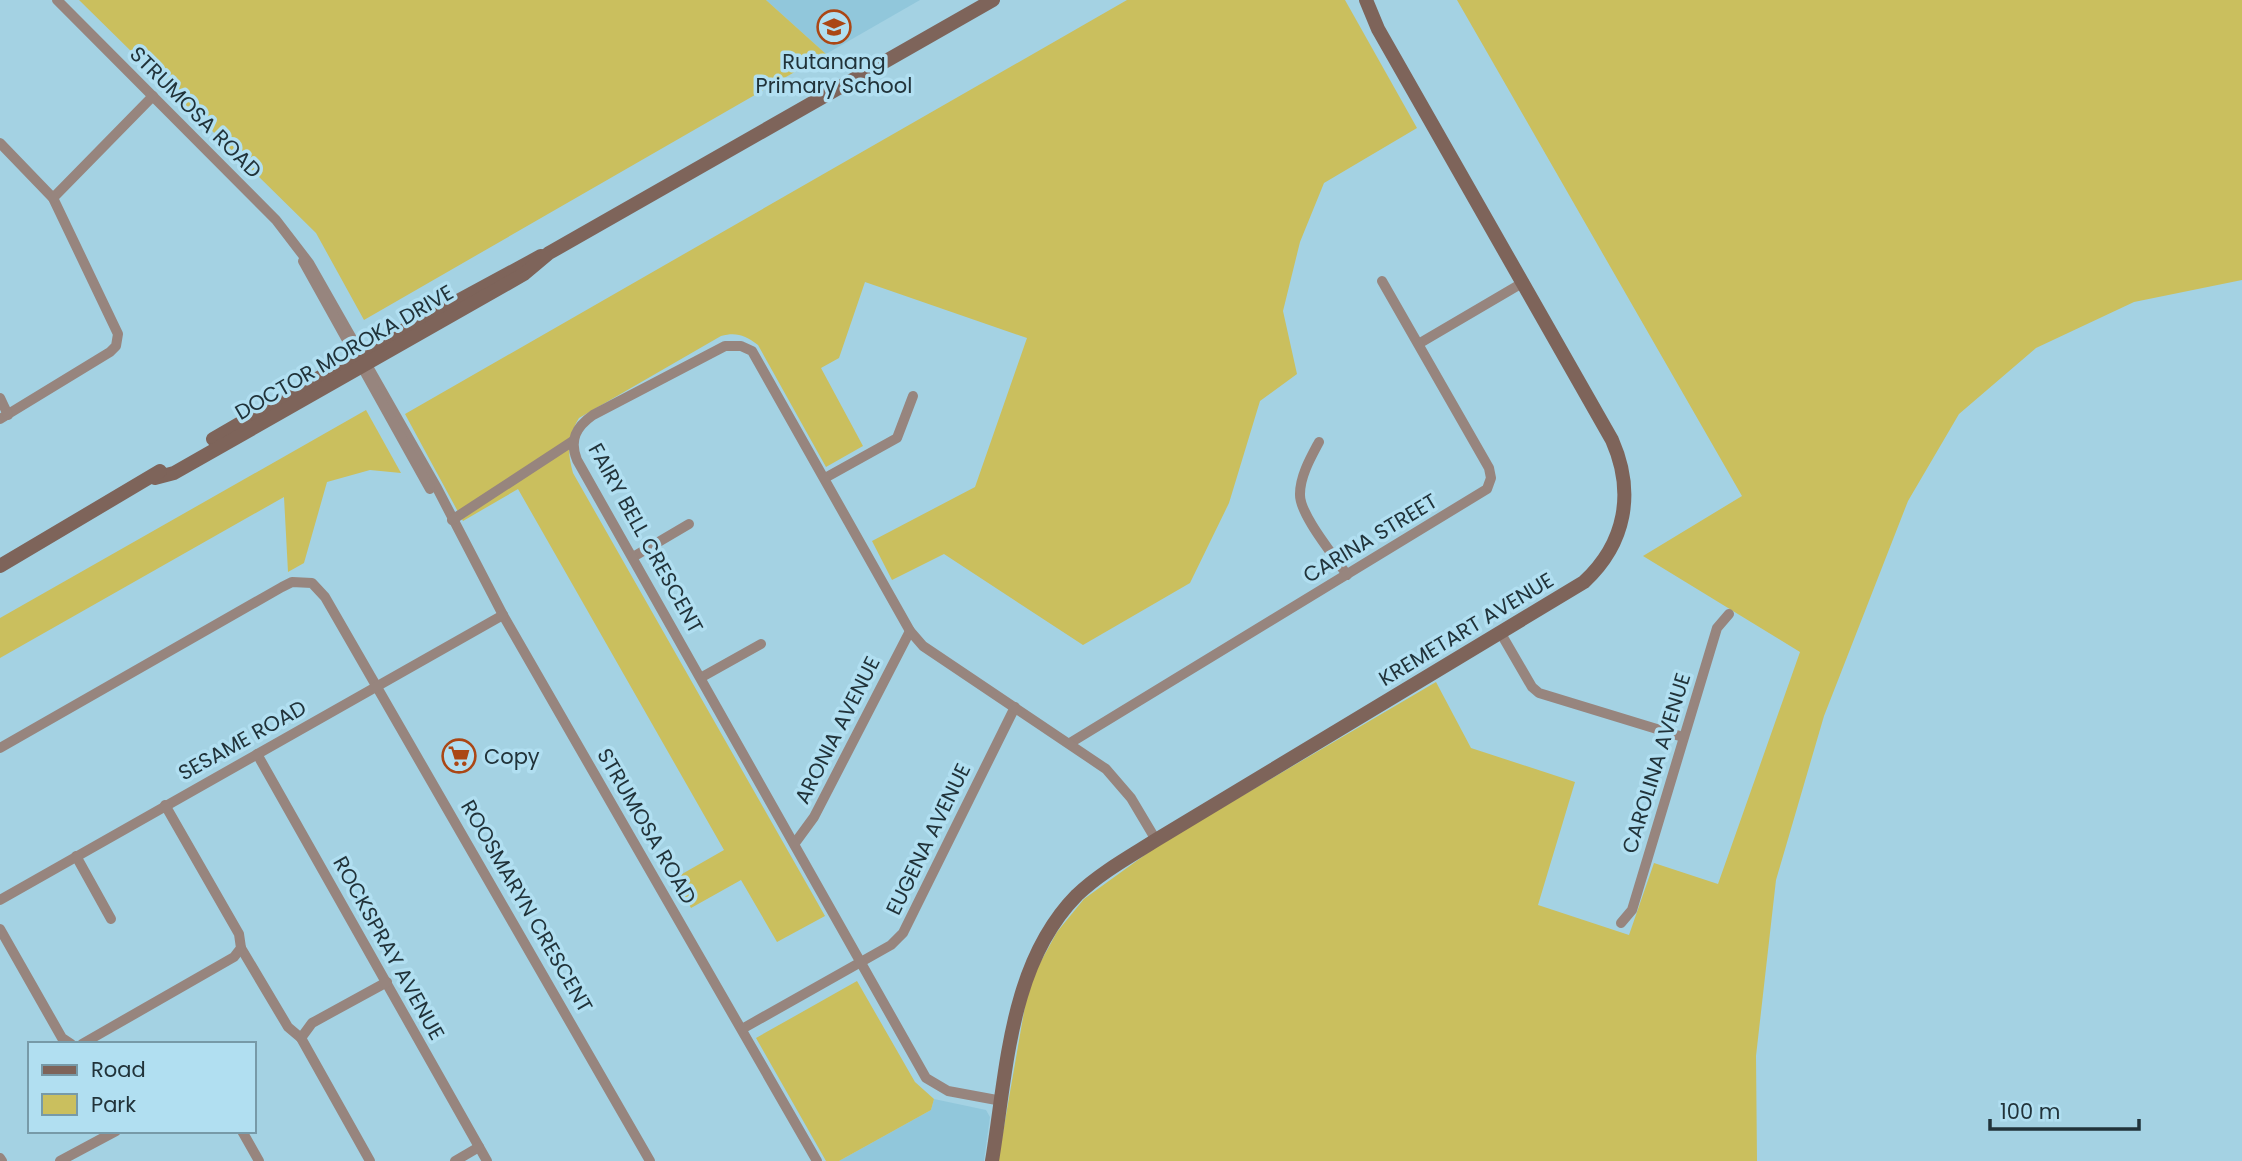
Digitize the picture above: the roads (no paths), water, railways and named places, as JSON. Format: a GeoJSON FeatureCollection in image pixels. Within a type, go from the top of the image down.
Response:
{"type":"FeatureCollection","features":[{"type":"Feature","properties":{"kind":"street","name":"STRUMOSA ROAD"},"geometry":{"type":"LineString","coordinates":[[57,0],[276,220],[302,257],[307,274],[361,359],[453,520],[503,615],[817,1161]]}},
{"type":"Feature","properties":{"kind":"street","name":"DOCTOR MOROKA DRIVE"},"geometry":{"type":"LineString","coordinates":[[0,566],[155,478],[174,462],[361,359],[527,261],[549,253],[993,0]]}},
{"type":"Feature","properties":{"kind":"street","name":"KREMETART AVENUE"},"geometry":{"type":"LineString","coordinates":[[992,1161],[1024,981],[1044,940],[1078,895],[1102,874],[1156,840],[1584,582],[1596,571],[1619,534],[1625,495],[1622,465],[1612,440],[1378,29],[1357,0]]}},
{"type":"Feature","properties":{"kind":"street","name":"KREMETART AVENUE"},"geometry":{"type":"LineString","coordinates":[[1366,0],[1378,29]]}},
{"type":"Feature","properties":{"kind":"street"},"geometry":{"type":"LineString","coordinates":[[53,198],[153,96]]}},
{"type":"Feature","properties":{"kind":"street"},"geometry":{"type":"LineString","coordinates":[[0,144],[53,198],[117,327],[118,340],[116,346],[102,358],[4,417],[0,398]]}},
{"type":"Feature","properties":{"kind":"street","name":"CARINA STREET"},"geometry":{"type":"LineString","coordinates":[[1070,743],[1485,491],[1491,481],[1489,468],[1420,343],[1382,281]]}},
{"type":"Feature","properties":{"kind":"street"},"geometry":{"type":"LineString","coordinates":[[1420,343],[1524,282]]}},
{"type":"Feature","properties":{"kind":"street","name":"FAIRY BELL CRESCENT"},"geometry":{"type":"LineString","coordinates":[[1002,1101],[947,1091],[926,1077],[863,961],[577,460],[573,441],[578,427],[593,415],[725,346],[734,344],[747,348],[758,360],[910,631],[923,646],[1070,743],[1119,782],[1156,840]]}},
{"type":"Feature","properties":{"kind":"street"},"geometry":{"type":"LineString","coordinates":[[825,478],[897,438],[913,396]]}},
{"type":"Feature","properties":{"kind":"street"},"geometry":{"type":"LineString","coordinates":[[453,520],[573,441]]}},
{"type":"Feature","properties":{"kind":"street"},"geometry":{"type":"LineString","coordinates":[[1319,442],[1302,479],[1299,497],[1305,513],[1347,575]]}},
{"type":"Feature","properties":{"kind":"street"},"geometry":{"type":"LineString","coordinates":[[633,557],[689,524]]}},
{"type":"Feature","properties":{"kind":"street","name":"ROOSMARYN CRESCENT"},"geometry":{"type":"LineString","coordinates":[[0,748],[292,582],[306,581],[317,587],[650,1161]]}},
{"type":"Feature","properties":{"kind":"street","name":"CAROLINA AVENUE"},"geometry":{"type":"LineString","coordinates":[[1621,923],[1632,910],[1717,628],[1729,614]]}},
{"type":"Feature","properties":{"kind":"street","name":"SESAME ROAD"},"geometry":{"type":"LineString","coordinates":[[0,900],[503,615]]}},
{"type":"Feature","properties":{"kind":"street","name":"ARONIA AVENUE"},"geometry":{"type":"LineString","coordinates":[[796,843],[814,817],[910,631]]}},
{"type":"Feature","properties":{"kind":"street"},"geometry":{"type":"LineString","coordinates":[[1500,632],[1532,687],[1539,693],[1683,737]]}},
{"type":"Feature","properties":{"kind":"street"},"geometry":{"type":"LineString","coordinates":[[702,677],[761,644]]}},
{"type":"Feature","properties":{"kind":"street","name":"EUGENA AVENUE"},"geometry":{"type":"LineString","coordinates":[[742,1029],[891,945],[903,933],[1015,707]]}},
{"type":"Feature","properties":{"kind":"street","name":"ROCKSPRAY AVENUE"},"geometry":{"type":"LineString","coordinates":[[257,754],[487,1161]]}},
{"type":"Feature","properties":{"kind":"street"},"geometry":{"type":"LineString","coordinates":[[165,805],[239,934],[241,948],[288,1027],[302,1038],[370,1161]]}},
{"type":"Feature","properties":{"kind":"street"},"geometry":{"type":"LineString","coordinates":[[76,856],[111,919]]}},
{"type":"Feature","properties":{"kind":"street"},"geometry":{"type":"LineString","coordinates":[[0,929],[62,1038],[68,1042]]}},
{"type":"Feature","properties":{"kind":"street"},"geometry":{"type":"LineString","coordinates":[[85,1042],[234,957],[241,948]]}},
{"type":"Feature","properties":{"kind":"street"},"geometry":{"type":"LineString","coordinates":[[302,1038],[312,1023],[387,982]]}},
{"type":"Feature","properties":{"kind":"street"},"geometry":{"type":"LineString","coordinates":[[60,1161],[112,1133]]}},
{"type":"Feature","properties":{"kind":"street"},"geometry":{"type":"LineString","coordinates":[[243,1133],[259,1161]]}},
{"type":"Feature","properties":{"kind":"street"},"geometry":{"type":"LineString","coordinates":[[455,1161],[479,1147]]}},
{"type":"Feature","properties":{"kind":"place","name":"Rutanang Primary School"},"geometry":{"type":"Point","coordinates":[834,27]}},
{"type":"Feature","properties":{"kind":"place","name":"Copy"},"geometry":{"type":"Point","coordinates":[459,756]}}]}
